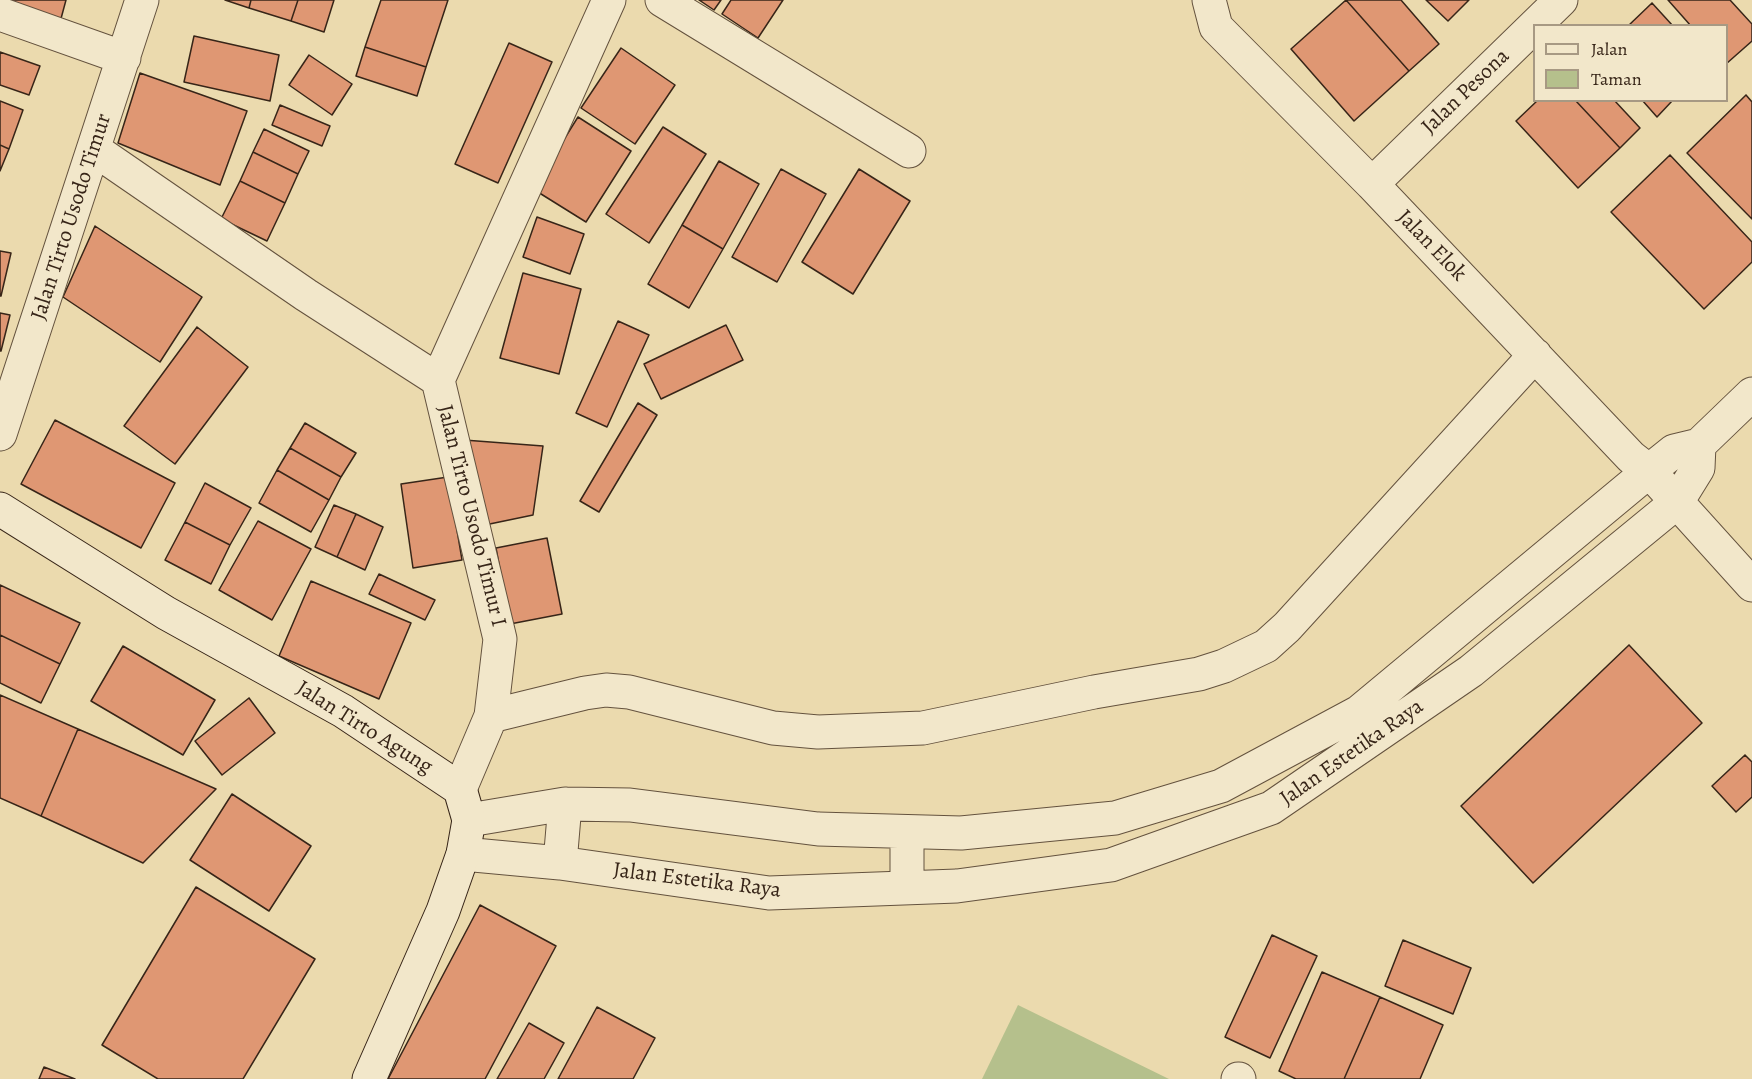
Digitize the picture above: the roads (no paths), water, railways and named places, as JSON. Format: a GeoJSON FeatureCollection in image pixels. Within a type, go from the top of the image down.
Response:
{"type":"FeatureCollection","features":[{"type":"Feature","properties":{"kind":"street","name":"Jalan Tirto Usodo Timur"},"geometry":{"type":"LineString","coordinates":[[0,434],[95,150],[142,0]]}},
{"type":"Feature","properties":{"kind":"street","name":"Jalan Tirto Usodo Timur I"},"geometry":{"type":"LineString","coordinates":[[460,789],[491,716],[500,639],[438,380],[609,0]]}},
{"type":"Feature","properties":{"kind":"street"},"geometry":{"type":"LineString","coordinates":[[662,0],[909,151]]}},
{"type":"Feature","properties":{"kind":"street","name":"Jalan Elok"},"geometry":{"type":"LineString","coordinates":[[1209,0],[1215,27],[1372,184],[1631,457],[1663,486],[1752,585]]}},
{"type":"Feature","properties":{"kind":"street","name":"Jalan Pesona"},"geometry":{"type":"LineString","coordinates":[[1536,24],[1561,0]]}},
{"type":"Feature","properties":{"kind":"street"},"geometry":{"type":"LineString","coordinates":[[0,14],[124,58]]}},
{"type":"Feature","properties":{"kind":"street","name":"Jalan Pesona"},"geometry":{"type":"LineString","coordinates":[[1372,184],[1533,27]]}},
{"type":"Feature","properties":{"kind":"street","name":"Jalan Tirto Usodo Timur I"},"geometry":{"type":"LineString","coordinates":[[95,150],[306,295],[438,380]]}},
{"type":"Feature","properties":{"kind":"street"},"geometry":{"type":"LineString","coordinates":[[491,716],[606,690],[629,692],[773,728],[818,732],[922,728],[1094,692],[1199,674],[1224,666],[1266,646],[1287,627],[1535,355]]}},
{"type":"Feature","properties":{"kind":"street","name":"Jalan Estetika Raya"},"geometry":{"type":"LineString","coordinates":[[469,820],[565,804],[630,805],[818,829],[961,833],[1115,818],[1221,786],[1359,712],[1663,486],[1698,468],[1699,445],[1752,394]]}},
{"type":"Feature","properties":{"kind":"street","name":"Jalan Estetika Raya"},"geometry":{"type":"LineString","coordinates":[[463,854],[560,863],[769,893],[957,886],[1111,865],[1271,808],[1471,670],[1663,486]]}},
{"type":"Feature","properties":{"kind":"street","name":"Jalan Tirto Agung"},"geometry":{"type":"LineString","coordinates":[[0,510],[166,613],[343,711],[460,789]]}},
{"type":"Feature","properties":{"kind":"street"},"geometry":{"type":"LineString","coordinates":[[369,1079],[443,911],[463,854],[469,820],[460,789]]}},
{"type":"Feature","properties":{"kind":"street"},"geometry":{"type":"LineString","coordinates":[[560,863],[565,804]]}},
{"type":"Feature","properties":{"kind":"street"},"geometry":{"type":"LineString","coordinates":[[907,832],[907,887]]}}]}
